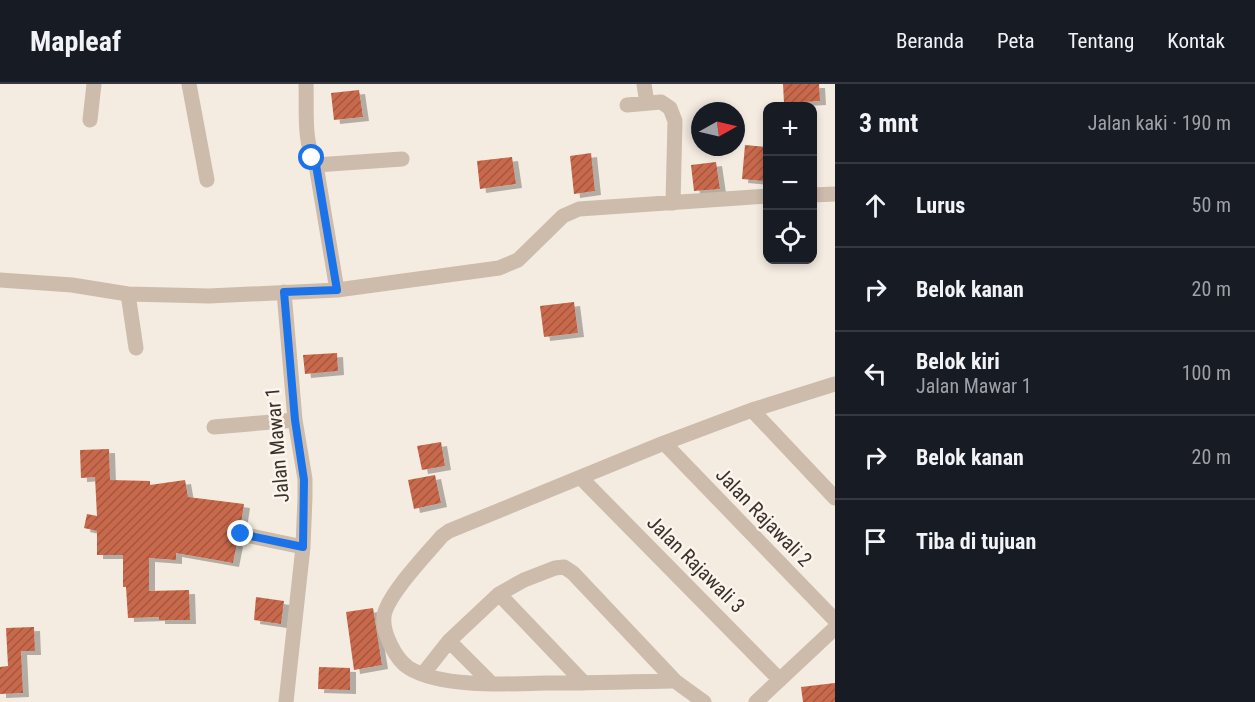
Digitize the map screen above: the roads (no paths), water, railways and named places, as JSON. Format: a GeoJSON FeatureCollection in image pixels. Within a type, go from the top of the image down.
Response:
{"type":"FeatureCollection","features":[{"type":"Feature","properties":{"kind":"street"},"geometry":{"type":"LineString","coordinates":[[90,120],[94,84]]}},
{"type":"Feature","properties":{"kind":"street"},"geometry":{"type":"LineString","coordinates":[[189,84],[207,180]]}},
{"type":"Feature","properties":{"kind":"street"},"geometry":{"type":"LineString","coordinates":[[306,84],[308,140],[316,165],[337,290]]}},
{"type":"Feature","properties":{"kind":"street"},"geometry":{"type":"LineString","coordinates":[[644,84],[647,103]]}},
{"type":"Feature","properties":{"kind":"street"},"geometry":{"type":"LineString","coordinates":[[627,105],[661,102],[670,108],[675,122],[673,203]]}},
{"type":"Feature","properties":{"kind":"street"},"geometry":{"type":"LineString","coordinates":[[316,165],[402,159]]}},
{"type":"Feature","properties":{"kind":"street"},"geometry":{"type":"LineString","coordinates":[[817,195],[835,195]]}},
{"type":"Feature","properties":{"kind":"street"},"geometry":{"type":"LineString","coordinates":[[0,280],[72,285],[128,294],[208,296],[337,290],[499,268],[518,260],[563,216],[579,209],[763,196]]}},
{"type":"Feature","properties":{"kind":"street","name":"Jalan Mawar 1"},"geometry":{"type":"LineString","coordinates":[[284,292],[295,420],[304,480],[303,547],[286,702]]}},
{"type":"Feature","properties":{"kind":"street"},"geometry":{"type":"LineString","coordinates":[[128,294],[136,348]]}},
{"type":"Feature","properties":{"kind":"street"},"geometry":{"type":"LineString","coordinates":[[675,681],[492,684],[434,678],[408,667],[399,657],[385,633],[384,617],[388,601],[442,536],[449,531],[664,443],[835,384]]}},
{"type":"Feature","properties":{"kind":"street"},"geometry":{"type":"LineString","coordinates":[[752,411],[835,498]]}},
{"type":"Feature","properties":{"kind":"street"},"geometry":{"type":"LineString","coordinates":[[213,427],[295,420]]}},
{"type":"Feature","properties":{"kind":"street","name":"Jalan Rajawali 2"},"geometry":{"type":"LineString","coordinates":[[664,443],[835,620]]}},
{"type":"Feature","properties":{"kind":"street","name":"Jalan Rajawali 3"},"geometry":{"type":"LineString","coordinates":[[581,478],[780,680]]}},
{"type":"Feature","properties":{"kind":"street"},"geometry":{"type":"LineString","coordinates":[[241,534],[303,547]]}},
{"type":"Feature","properties":{"kind":"street"},"geometry":{"type":"LineString","coordinates":[[423,674],[449,641],[499,594],[524,580],[555,568],[564,567],[573,573],[688,697],[704,702]]}},
{"type":"Feature","properties":{"kind":"street"},"geometry":{"type":"LineString","coordinates":[[499,594],[584,683]]}},
{"type":"Feature","properties":{"kind":"street"},"geometry":{"type":"LineString","coordinates":[[756,702],[835,628]]}},
{"type":"Feature","properties":{"kind":"street"},"geometry":{"type":"LineString","coordinates":[[449,641],[492,684]]}}]}
